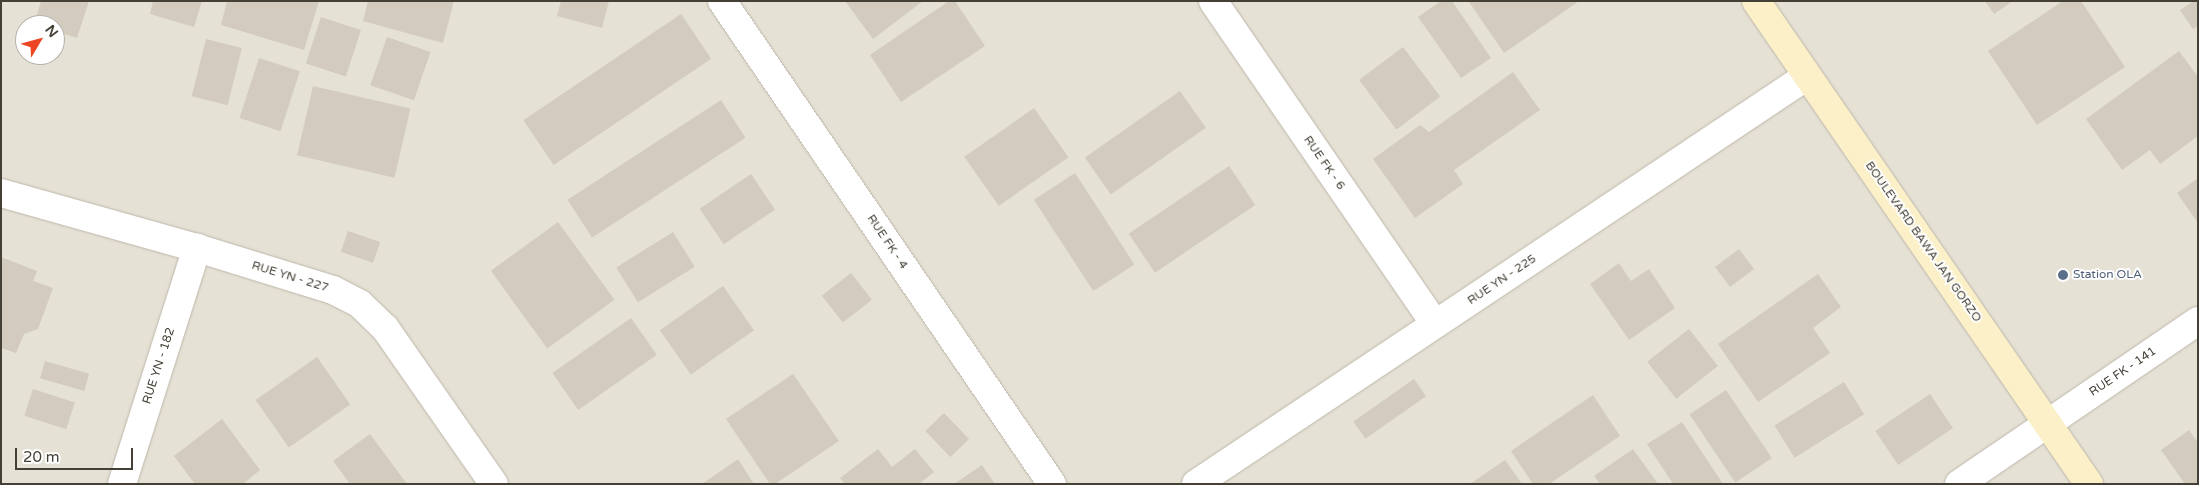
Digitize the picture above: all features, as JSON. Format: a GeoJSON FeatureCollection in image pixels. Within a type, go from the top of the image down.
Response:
{"type":"FeatureCollection","features":[{"type":"Feature","properties":{"kind":"main road","name":"BOULEVARD BAWA JAN GORZO"},"geometry":{"type":"LineString","coordinates":[[1756,1],[2090,484]]}},
{"type":"Feature","properties":{"kind":"street","name":"RUE FK - 4"},"geometry":{"type":"LineString","coordinates":[[722,1],[1052,484]]}},
{"type":"Feature","properties":{"kind":"street","name":"RUE FK - 6"},"geometry":{"type":"LineString","coordinates":[[1213,1],[1435,324]]}},
{"type":"Feature","properties":{"kind":"street","name":"RUE YN - 225"},"geometry":{"type":"LineString","coordinates":[[1196,484],[1807,76]]}},
{"type":"Feature","properties":{"kind":"street","name":"RUE YN - 227"},"geometry":{"type":"LineString","coordinates":[[1,193],[197,248],[333,290],[360,304],[385,328],[494,484]]}},
{"type":"Feature","properties":{"kind":"street","name":"RUE YN - 182"},"geometry":{"type":"LineString","coordinates":[[122,484],[197,248]]}},
{"type":"Feature","properties":{"kind":"street","name":"RUE FK - 141"},"geometry":{"type":"LineString","coordinates":[[1959,484],[2198,321]]}},
{"type":"Feature","properties":{"kind":"shaded area"},"geometry":{"type":"Polygon","coordinates":[[[1,1],[2198,1],[2198,484],[1,484],[1,1]]]}},
{"type":"Feature","properties":{"kind":"building"},"geometry":{"type":"Polygon","coordinates":[[[41,1],[89,1],[77,38],[65,34],[65,15],[37,15],[41,1]]]}},
{"type":"Feature","properties":{"kind":"building"},"geometry":{"type":"Polygon","coordinates":[[[153,1],[202,1],[194,27],[150,14],[153,1]]]}},
{"type":"Feature","properties":{"kind":"building"},"geometry":{"type":"Polygon","coordinates":[[[227,1],[319,1],[304,50],[221,25],[227,1]]]}},
{"type":"Feature","properties":{"kind":"building"},"geometry":{"type":"Polygon","coordinates":[[[368,1],[454,1],[443,43],[363,21],[368,1]]]}},
{"type":"Feature","properties":{"kind":"building"},"geometry":{"type":"Polygon","coordinates":[[[561,1],[609,1],[602,28],[557,16],[561,1]]]}},
{"type":"Feature","properties":{"kind":"building"},"geometry":{"type":"Polygon","coordinates":[[[845,1],[923,1],[873,39],[845,1]]]}},
{"type":"Feature","properties":{"kind":"building"},"geometry":{"type":"Polygon","coordinates":[[[949,1],[955,1],[985,46],[901,102],[870,55],[949,1]]]}},
{"type":"Feature","properties":{"kind":"building"},"geometry":{"type":"Polygon","coordinates":[[[1441,1],[1452,1],[1491,58],[1461,78],[1418,17],[1441,1]]]}},
{"type":"Feature","properties":{"kind":"building"},"geometry":{"type":"Polygon","coordinates":[[[1470,1],[1579,1],[1504,53],[1469,2],[1470,1]]]}},
{"type":"Feature","properties":{"kind":"building"},"geometry":{"type":"Polygon","coordinates":[[[1985,1],[2013,1],[1994,14],[1985,1]]]}},
{"type":"Feature","properties":{"kind":"building"},"geometry":{"type":"Polygon","coordinates":[[[2063,1],[2081,1],[2125,67],[2037,125],[1988,51],[2063,1]]]}},
{"type":"Feature","properties":{"kind":"building"},"geometry":{"type":"Polygon","coordinates":[[[2194,1],[2198,1],[2198,26],[2193,29],[2180,10],[2194,1]]]}},
{"type":"Feature","properties":{"kind":"building"},"geometry":{"type":"Polygon","coordinates":[[[681,14],[711,59],[554,165],[523,120],[681,14]]]}},
{"type":"Feature","properties":{"kind":"building"},"geometry":{"type":"Polygon","coordinates":[[[321,17],[361,30],[346,77],[306,64],[321,17]]]}},
{"type":"Feature","properties":{"kind":"building"},"geometry":{"type":"Polygon","coordinates":[[[387,37],[430,52],[414,100],[370,85],[387,37]]]}},
{"type":"Feature","properties":{"kind":"building"},"geometry":{"type":"Polygon","coordinates":[[[206,39],[242,48],[228,105],[192,96],[206,39]]]}},
{"type":"Feature","properties":{"kind":"building"},"geometry":{"type":"Polygon","coordinates":[[[1403,47],[1440,97],[1396,130],[1359,80],[1403,47]]]}},
{"type":"Feature","properties":{"kind":"building"},"geometry":{"type":"Polygon","coordinates":[[[2179,51],[2198,77],[2198,136],[2160,164],[2150,150],[2122,170],[2086,119],[2179,51]]]}},
{"type":"Feature","properties":{"kind":"building"},"geometry":{"type":"Polygon","coordinates":[[[259,58],[300,71],[280,131],[240,118],[259,58]]]}},
{"type":"Feature","properties":{"kind":"building"},"geometry":{"type":"Polygon","coordinates":[[[1513,72],[1540,110],[1454,170],[1463,184],[1415,218],[1373,159],[1420,125],[1429,132],[1513,72]]]}},
{"type":"Feature","properties":{"kind":"building"},"geometry":{"type":"Polygon","coordinates":[[[313,86],[410,108],[394,178],[297,155],[313,86]]]}},
{"type":"Feature","properties":{"kind":"building"},"geometry":{"type":"Polygon","coordinates":[[[1180,91],[1206,128],[1111,194],[1085,158],[1180,91]]]}},
{"type":"Feature","properties":{"kind":"building"},"geometry":{"type":"Polygon","coordinates":[[[721,100],[746,138],[592,237],[568,200],[721,100]]]}},
{"type":"Feature","properties":{"kind":"building"},"geometry":{"type":"Polygon","coordinates":[[[1034,108],[1068,157],[999,206],[964,157],[1034,108]]]}},
{"type":"Feature","properties":{"kind":"building"},"geometry":{"type":"Polygon","coordinates":[[[1229,166],[1255,205],[1155,273],[1129,234],[1229,166]]]}},
{"type":"Feature","properties":{"kind":"building"},"geometry":{"type":"Polygon","coordinates":[[[1075,173],[1134,264],[1093,291],[1034,200],[1075,173]]]}},
{"type":"Feature","properties":{"kind":"building"},"geometry":{"type":"Polygon","coordinates":[[[751,174],[775,210],[724,244],[700,209],[751,174]]]}},
{"type":"Feature","properties":{"kind":"building"},"geometry":{"type":"Polygon","coordinates":[[[2198,178],[2198,223],[2177,193],[2198,178]]]}},
{"type":"Feature","properties":{"kind":"building"},"geometry":{"type":"Polygon","coordinates":[[[558,222],[614,300],[547,348],[491,271],[558,222]]]}},
{"type":"Feature","properties":{"kind":"building"},"geometry":{"type":"Polygon","coordinates":[[[348,231],[380,242],[373,263],[341,252],[348,231]]]}},
{"type":"Feature","properties":{"kind":"building"},"geometry":{"type":"Polygon","coordinates":[[[673,232],[695,267],[638,302],[616,268],[673,232]]]}},
{"type":"Feature","properties":{"kind":"building"},"geometry":{"type":"Polygon","coordinates":[[[1739,249],[1754,269],[1730,287],[1715,267],[1739,249]]]}},
{"type":"Feature","properties":{"kind":"building"},"geometry":{"type":"Polygon","coordinates":[[[1,257],[37,271],[33,281],[53,288],[38,329],[24,334],[16,353],[1,348],[1,257]]]}},
{"type":"Feature","properties":{"kind":"building"},"geometry":{"type":"Polygon","coordinates":[[[1619,263],[1631,281],[1649,269],[1675,308],[1629,340],[1590,284],[1619,263]]]}},
{"type":"Feature","properties":{"kind":"building"},"geometry":{"type":"Polygon","coordinates":[[[851,273],[872,300],[843,323],[822,296],[851,273]]]}},
{"type":"Feature","properties":{"kind":"building"},"geometry":{"type":"Polygon","coordinates":[[[1818,274],[1841,307],[1813,328],[1830,353],[1758,402],[1718,344],[1818,274]]]}},
{"type":"Feature","properties":{"kind":"building"},"geometry":{"type":"Polygon","coordinates":[[[723,286],[754,330],[691,374],[660,330],[723,286]]]}},
{"type":"Feature","properties":{"kind":"building"},"geometry":{"type":"Polygon","coordinates":[[[631,318],[657,355],[578,410],[552,373],[631,318]]]}},
{"type":"Feature","properties":{"kind":"building"},"geometry":{"type":"Polygon","coordinates":[[[1689,329],[1718,366],[1676,399],[1647,362],[1689,329]]]}},
{"type":"Feature","properties":{"kind":"building"},"geometry":{"type":"Polygon","coordinates":[[[317,357],[350,405],[289,448],[256,400],[317,357]]]}},
{"type":"Feature","properties":{"kind":"building"},"geometry":{"type":"Polygon","coordinates":[[[45,361],[89,374],[84,391],[40,378],[45,361]]]}},
{"type":"Feature","properties":{"kind":"building"},"geometry":{"type":"Polygon","coordinates":[[[793,374],[839,441],[775,484],[770,484],[726,419],[793,374]]]}},
{"type":"Feature","properties":{"kind":"building"},"geometry":{"type":"Polygon","coordinates":[[[1414,379],[1426,396],[1365,439],[1353,421],[1414,379]]]}},
{"type":"Feature","properties":{"kind":"building"},"geometry":{"type":"Polygon","coordinates":[[[1844,382],[1864,414],[1795,458],[1774,425],[1844,382]]]}},
{"type":"Feature","properties":{"kind":"building"},"geometry":{"type":"Polygon","coordinates":[[[33,389],[75,403],[66,429],[24,416],[33,389]]]}},
{"type":"Feature","properties":{"kind":"building"},"geometry":{"type":"Polygon","coordinates":[[[1726,390],[1772,458],[1735,483],[1690,415],[1726,390]]]}},
{"type":"Feature","properties":{"kind":"building"},"geometry":{"type":"Polygon","coordinates":[[[1930,394],[1953,428],[1898,465],[1875,431],[1930,394]]]}},
{"type":"Feature","properties":{"kind":"building"},"geometry":{"type":"Polygon","coordinates":[[[1593,395],[1620,436],[1549,484],[1533,484],[1511,451],[1593,395]]]}},
{"type":"Feature","properties":{"kind":"building"},"geometry":{"type":"Polygon","coordinates":[[[944,413],[969,439],[950,457],[925,431],[944,413]]]}},
{"type":"Feature","properties":{"kind":"building"},"geometry":{"type":"Polygon","coordinates":[[[222,419],[260,470],[243,484],[195,484],[174,456],[222,419]]]}},
{"type":"Feature","properties":{"kind":"building"},"geometry":{"type":"Polygon","coordinates":[[[1682,422],[1723,484],[1673,484],[1647,444],[1682,422]]]}},
{"type":"Feature","properties":{"kind":"building"},"geometry":{"type":"Polygon","coordinates":[[[2189,430],[2198,443],[2198,484],[2185,484],[2161,450],[2189,430]]]}},
{"type":"Feature","properties":{"kind":"building"},"geometry":{"type":"Polygon","coordinates":[[[370,434],[407,484],[350,484],[333,461],[370,434]]]}},
{"type":"Feature","properties":{"kind":"building"},"geometry":{"type":"Polygon","coordinates":[[[878,449],[892,467],[915,449],[934,472],[919,484],[845,484],[840,478],[878,449]]]}},
{"type":"Feature","properties":{"kind":"building"},"geometry":{"type":"Polygon","coordinates":[[[1633,449],[1658,484],[1600,484],[1594,476],[1633,449]]]}},
{"type":"Feature","properties":{"kind":"building"},"geometry":{"type":"Polygon","coordinates":[[[738,459],[754,484],[702,484],[738,459]]]}},
{"type":"Feature","properties":{"kind":"building"},"geometry":{"type":"Polygon","coordinates":[[[1505,460],[1522,484],[1470,484],[1505,460]]]}},
{"type":"Feature","properties":{"kind":"building"},"geometry":{"type":"Polygon","coordinates":[[[982,465],[995,484],[954,484],[982,465]]]}},
{"type":"Feature","properties":{"kind":"place","name":"Station OLA"},"geometry":{"type":"Point","coordinates":[2063,275]}}]}
